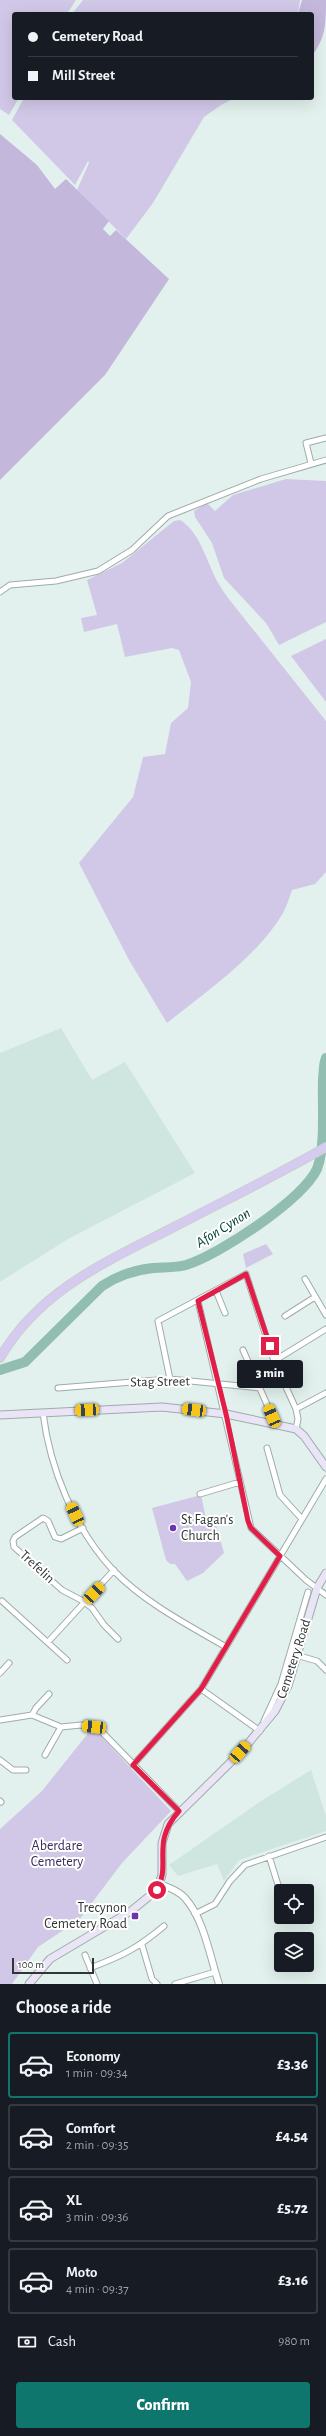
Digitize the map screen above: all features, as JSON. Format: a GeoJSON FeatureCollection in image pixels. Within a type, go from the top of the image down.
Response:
{"type":"FeatureCollection","features":[{"type":"Feature","properties":{"kind":"main road"},"geometry":{"type":"LineString","coordinates":[[0,1358],[23,1323],[39,1308],[92,1269],[326,1147]]}},
{"type":"Feature","properties":{"kind":"main road"},"geometry":{"type":"LineString","coordinates":[[0,1415],[162,1407],[226,1414],[272,1423],[296,1430],[304,1436],[325,1463]]}},
{"type":"Feature","properties":{"kind":"main road","name":"Cemetery Road"},"geometry":{"type":"LineString","coordinates":[[160,1884],[164,1834],[168,1824],[179,1811],[262,1728],[283,1698],[296,1654],[306,1609],[326,1573]]}},
{"type":"Feature","properties":{"kind":"main road"},"geometry":{"type":"LineString","coordinates":[[29,1984],[50,1959],[131,1911],[151,1896],[160,1884]]}},
{"type":"Feature","properties":{"kind":"street"},"geometry":{"type":"LineString","coordinates":[[311,463],[306,443],[326,438]]}},
{"type":"Feature","properties":{"kind":"street"},"geometry":{"type":"LineString","coordinates":[[0,592],[10,585],[56,581],[98,571],[132,550],[168,516],[260,479],[311,463],[326,460]]}},
{"type":"Feature","properties":{"kind":"street"},"geometry":{"type":"LineString","coordinates":[[170,1379],[158,1321],[198,1301],[246,1274],[274,1361],[296,1410],[298,1419],[296,1430]]}},
{"type":"Feature","properties":{"kind":"street"},"geometry":{"type":"LineString","coordinates":[[304,1279],[326,1314]]}},
{"type":"Feature","properties":{"kind":"street"},"geometry":{"type":"LineString","coordinates":[[216,1291],[225,1313]]}},
{"type":"Feature","properties":{"kind":"street"},"geometry":{"type":"LineString","coordinates":[[285,1316],[315,1297]]}},
{"type":"Feature","properties":{"kind":"street"},"geometry":{"type":"LineString","coordinates":[[198,1301],[226,1414],[251,1528],[280,1556],[326,1594]]}},
{"type":"Feature","properties":{"kind":"street"},"geometry":{"type":"LineString","coordinates":[[274,1361],[326,1329]]}},
{"type":"Feature","properties":{"kind":"street"},"geometry":{"type":"LineString","coordinates":[[243,1350],[272,1416],[272,1423]]}},
{"type":"Feature","properties":{"kind":"street","name":"Stag Street"},"geometry":{"type":"LineString","coordinates":[[58,1388],[170,1379],[260,1388]]}},
{"type":"Feature","properties":{"kind":"street"},"geometry":{"type":"LineString","coordinates":[[296,1410],[326,1393]]}},
{"type":"Feature","properties":{"kind":"street"},"geometry":{"type":"LineString","coordinates":[[43,1413],[48,1449],[57,1474],[83,1528],[96,1549],[114,1570],[152,1602],[226,1647]]}},
{"type":"Feature","properties":{"kind":"street"},"geometry":{"type":"LineString","coordinates":[[267,1448],[280,1495],[302,1519]]}},
{"type":"Feature","properties":{"kind":"street"},"geometry":{"type":"LineString","coordinates":[[133,1765],[201,1689],[326,1479]]}},
{"type":"Feature","properties":{"kind":"street"},"geometry":{"type":"LineString","coordinates":[[200,1494],[240,1482]]}},
{"type":"Feature","properties":{"kind":"street","name":"Trefelin"},"geometry":{"type":"LineString","coordinates":[[83,1528],[61,1539],[55,1537],[48,1521],[42,1518],[15,1536],[13,1541],[14,1547],[62,1590],[84,1601],[118,1638]]}},
{"type":"Feature","properties":{"kind":"street"},"geometry":{"type":"LineString","coordinates":[[48,1642],[114,1570]]}},
{"type":"Feature","properties":{"kind":"street","name":"Cemetery Road"},"geometry":{"type":"LineString","coordinates":[[262,1728],[264,1720],[281,1684],[306,1609],[308,1592]]}},
{"type":"Feature","properties":{"kind":"street"},"geometry":{"type":"LineString","coordinates":[[2,1602],[67,1660]]}},
{"type":"Feature","properties":{"kind":"street"},"geometry":{"type":"LineString","coordinates":[[296,1654],[317,1661],[326,1670]]}},
{"type":"Feature","properties":{"kind":"street"},"geometry":{"type":"LineString","coordinates":[[0,1673],[9,1663]]}},
{"type":"Feature","properties":{"kind":"street"},"geometry":{"type":"LineString","coordinates":[[201,1689],[262,1728]]}},
{"type":"Feature","properties":{"kind":"street"},"geometry":{"type":"LineString","coordinates":[[32,1715],[36,1708],[49,1694]]}},
{"type":"Feature","properties":{"kind":"street"},"geometry":{"type":"LineString","coordinates":[[0,1720],[32,1715],[61,1727],[94,1727],[179,1811]]}},
{"type":"Feature","properties":{"kind":"street"},"geometry":{"type":"LineString","coordinates":[[45,1755],[61,1727]]}},
{"type":"Feature","properties":{"kind":"street"},"geometry":{"type":"LineString","coordinates":[[0,1761],[14,1770],[26,1770]]}},
{"type":"Feature","properties":{"kind":"street"},"geometry":{"type":"LineString","coordinates":[[194,1914],[215,1904],[230,1881],[245,1865],[326,1837]]}},
{"type":"Feature","properties":{"kind":"street"},"geometry":{"type":"LineString","coordinates":[[270,1856],[278,1884]]}},
{"type":"Feature","properties":{"kind":"street"},"geometry":{"type":"LineString","coordinates":[[160,1884],[175,1890],[185,1898],[194,1914],[219,1984]]}},
{"type":"Feature","properties":{"kind":"street"},"geometry":{"type":"LineString","coordinates":[[90,1968],[128,1953],[142,1945],[164,1926]]}},
{"type":"Feature","properties":{"kind":"street"},"geometry":{"type":"LineString","coordinates":[[142,1945],[152,1979],[157,1984]]}},
{"type":"Feature","properties":{"kind":"street"},"geometry":{"type":"LineString","coordinates":[[85,1955],[97,1984]]}},
{"type":"Feature","properties":{"kind":"street"},"geometry":{"type":"LineString","coordinates":[[175,1984],[215,1972]]}},
{"type":"Feature","properties":{"kind":"shaded area"},"geometry":{"type":"Polygon","coordinates":[[[302,0],[326,0],[326,16],[323,36],[314,53],[314,12],[299,12],[302,0]]]}},
{"type":"Feature","properties":{"kind":"shaded area"},"geometry":{"type":"Polygon","coordinates":[[[0,134],[37,165],[55,189],[66,179],[109,221],[103,229],[110,236],[116,230],[169,279],[105,375],[0,480],[0,134]]]}},
{"type":"Feature","properties":{"kind":"shaded area"},"geometry":{"type":"Polygon","coordinates":[[[61,1028],[92,1080],[125,1062],[195,1173],[68,1239],[0,1282],[0,1053],[61,1028]]]}},
{"type":"Feature","properties":{"kind":"shaded area"},"geometry":{"type":"Polygon","coordinates":[[[311,1770],[326,1816],[326,1831],[239,1860],[224,1881],[217,1864],[178,1876],[169,1865],[261,1801],[311,1770]]]}},
{"type":"Feature","properties":{"kind":"green space"},"geometry":{"type":"Polygon","coordinates":[[[0,0],[76,0],[68,12],[12,12],[12,100],[18,100],[9,115],[0,109],[0,0]]]}},
{"type":"Feature","properties":{"kind":"green space"},"geometry":{"type":"Polygon","coordinates":[[[83,0],[300,0],[298,12],[74,12],[83,0]]]}},
{"type":"Feature","properties":{"kind":"green space"},"geometry":{"type":"Polygon","coordinates":[[[23,100],[231,100],[204,117],[153,203],[126,239],[77,190],[89,163],[88,161],[75,185],[12,120],[23,100]]]}},
{"type":"Feature","properties":{"kind":"green space"},"geometry":{"type":"Polygon","coordinates":[[[286,479],[326,481],[326,622],[279,645],[266,623],[224,578],[212,543],[195,517],[194,511],[207,503],[215,511],[233,495],[286,479]]]}},
{"type":"Feature","properties":{"kind":"green space"},"geometry":{"type":"Polygon","coordinates":[[[180,520],[193,532],[221,588],[326,721],[326,872],[315,884],[292,890],[283,913],[260,944],[246,959],[167,1023],[129,960],[79,863],[133,797],[143,757],[165,754],[171,723],[188,708],[191,682],[179,650],[172,648],[125,657],[117,624],[84,632],[81,618],[97,615],[87,580],[122,563],[174,521],[180,520]]]}},
{"type":"Feature","properties":{"kind":"green space"},"geometry":{"type":"Polygon","coordinates":[[[326,639],[326,702],[291,656],[326,639]]]}},
{"type":"Feature","properties":{"kind":"green space"},"geometry":{"type":"Polygon","coordinates":[[[266,1244],[273,1254],[246,1268],[243,1254],[266,1244]]]}},
{"type":"Feature","properties":{"kind":"green space"},"geometry":{"type":"Polygon","coordinates":[[[201,1495],[207,1523],[215,1521],[224,1553],[203,1573],[187,1581],[175,1564],[170,1564],[166,1560],[152,1508],[201,1495]]]}},
{"type":"Feature","properties":{"kind":"green space","name":"Aberdare Cemetery"},"geometry":{"type":"Polygon","coordinates":[[[89,1732],[98,1733],[171,1811],[122,1863],[79,1920],[38,1947],[12,1984],[0,1984],[0,1829],[42,1791],[89,1732]]]}},
{"type":"Feature","properties":{"kind":"waterway","name":"Afon Cynon"},"geometry":{"type":"LineString","coordinates":[[0,1370],[25,1362],[102,1286],[108,1282],[120,1276],[140,1270],[182,1266],[200,1259],[218,1250],[258,1225],[295,1196],[308,1182],[317,1169],[320,1160],[323,1137],[323,1079],[326,1058]]}},
{"type":"Feature","properties":{"kind":"place","name":"St Fagan's Church"},"geometry":{"type":"Point","coordinates":[173,1528]}},
{"type":"Feature","properties":{"kind":"place","name":"Trecynon Cemetery Road"},"geometry":{"type":"Point","coordinates":[135,1916]}},
{"type":"Feature","properties":{"kind":"route"},"geometry":{"type":"LineString","coordinates":[[157,1890],[162,1875],[162,1843],[164,1834],[168,1824],[179,1811],[133,1765],[201,1689],[280,1556],[251,1528],[248,1521],[226,1414],[198,1301],[246,1274],[270,1346]]}}]}
